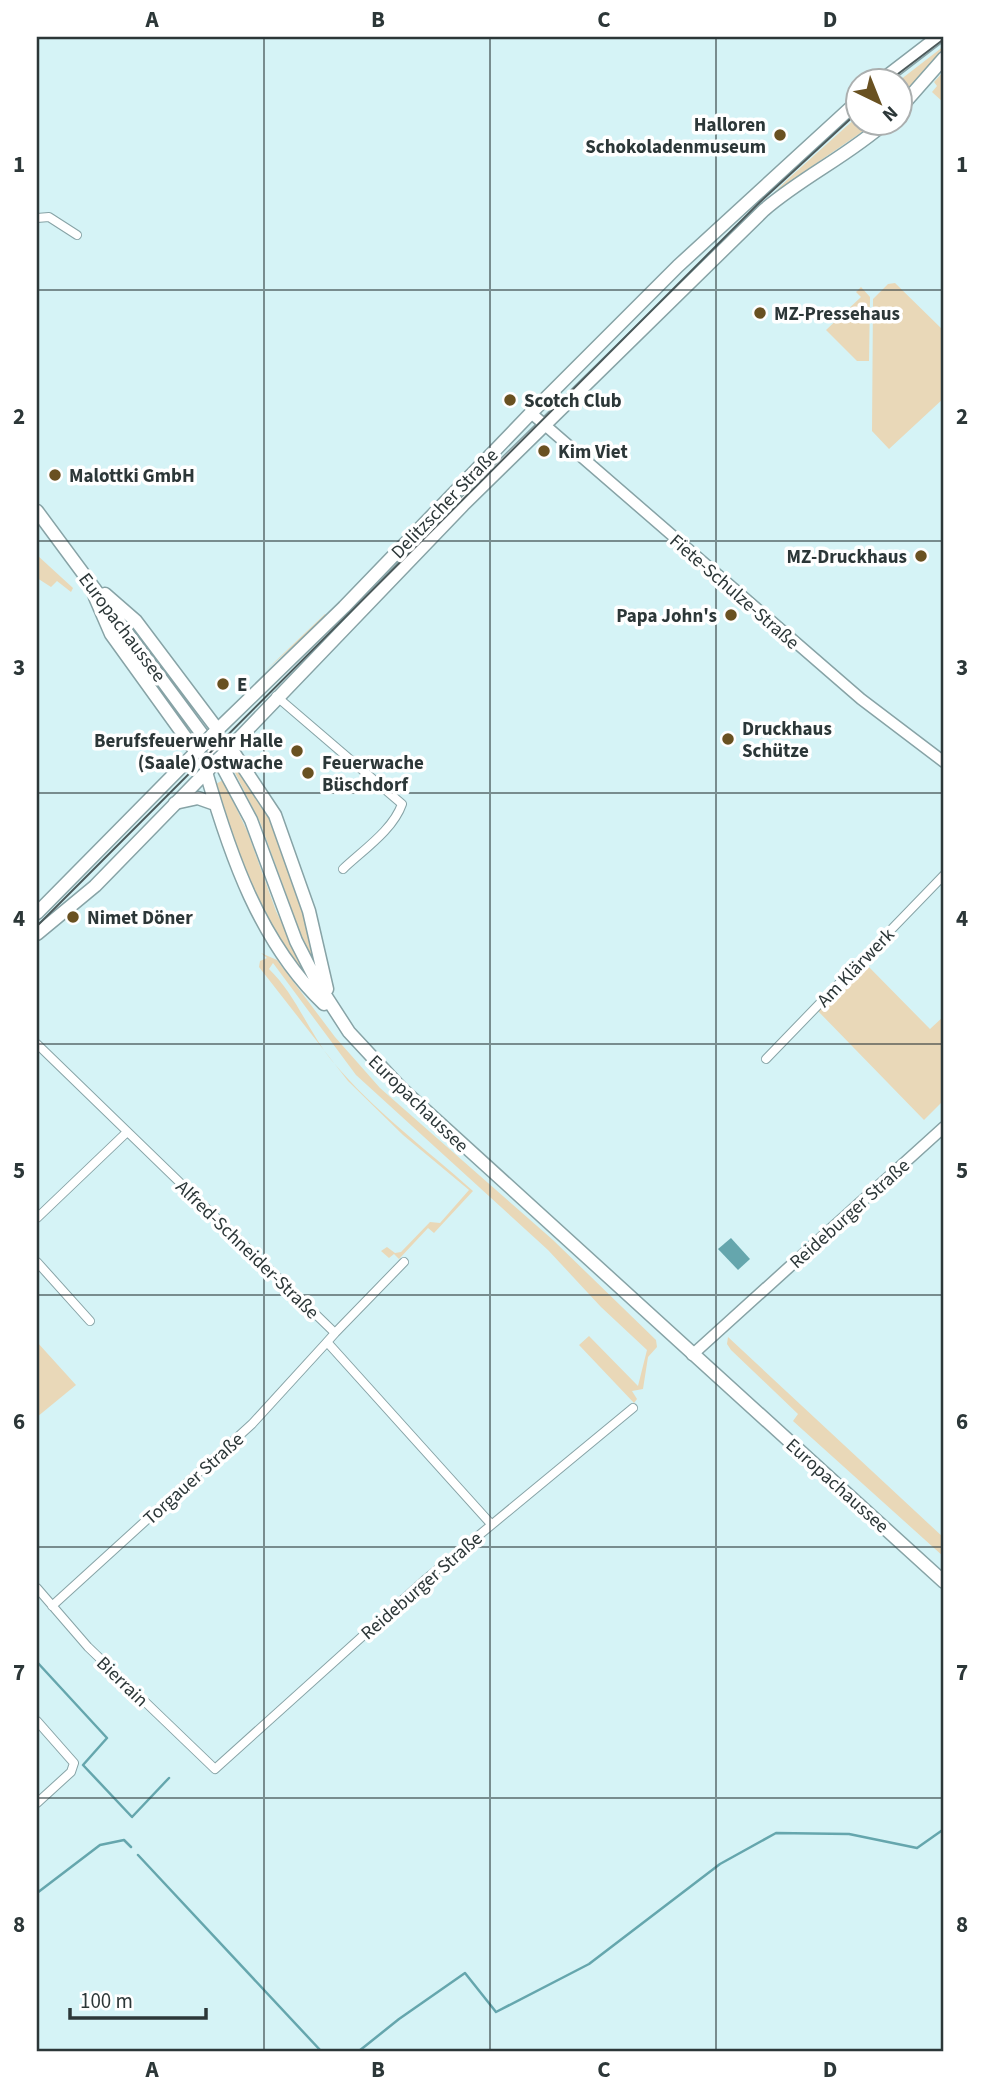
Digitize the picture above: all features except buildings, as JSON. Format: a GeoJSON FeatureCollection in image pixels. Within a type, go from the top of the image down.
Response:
{"type":"FeatureCollection","features":[{"type":"Feature","properties":{"kind":"main road"},"geometry":{"type":"LineString","coordinates":[[900,66],[938,37]]}},
{"type":"Feature","properties":{"kind":"main road"},"geometry":{"type":"LineString","coordinates":[[914,93],[944,58]]}},
{"type":"Feature","properties":{"kind":"main road","name":"Delitzscher Straße"},"geometry":{"type":"LineString","coordinates":[[37,913],[344,607],[531,413],[678,266],[844,115]]}},
{"type":"Feature","properties":{"kind":"main road","name":"Delitzscher Straße"},"geometry":{"type":"LineString","coordinates":[[37,934],[95,886],[276,696],[764,209],[869,136]]}},
{"type":"Feature","properties":{"kind":"main road","name":"Europachaussee"},"geometry":{"type":"LineString","coordinates":[[37,512],[201,731],[225,768],[251,820],[296,942],[338,1016],[365,1050],[402,1089],[944,1582]]}},
{"type":"Feature","properties":{"kind":"main road"},"geometry":{"type":"LineString","coordinates":[[91,583],[136,621],[275,815],[309,911],[324,978],[338,1016]]}},
{"type":"Feature","properties":{"kind":"main road"},"geometry":{"type":"LineString","coordinates":[[91,583],[111,634],[209,768],[215,804],[243,883],[271,934],[303,982],[338,1016]]}},
{"type":"Feature","properties":{"kind":"main road"},"geometry":{"type":"LineString","coordinates":[[175,803],[198,798],[215,804]]}},
{"type":"Feature","properties":{"kind":"street"},"geometry":{"type":"LineString","coordinates":[[37,218],[49,217],[77,235]]}},
{"type":"Feature","properties":{"kind":"street","name":"Fiete-Schulze-Straße"},"geometry":{"type":"LineString","coordinates":[[531,413],[854,693],[944,762]]}},
{"type":"Feature","properties":{"kind":"street"},"geometry":{"type":"LineString","coordinates":[[276,696],[402,804],[399,814],[343,869]]}},
{"type":"Feature","properties":{"kind":"street","name":"Am Klärwerk"},"geometry":{"type":"LineString","coordinates":[[766,1059],[944,875]]}},
{"type":"Feature","properties":{"kind":"street","name":"Alfred-Schneider-Straße"},"geometry":{"type":"LineString","coordinates":[[37,1044],[335,1333],[327,1342],[491,1524]]}},
{"type":"Feature","properties":{"kind":"street","name":"Reideburger Straße"},"geometry":{"type":"LineString","coordinates":[[692,1355],[944,1127]]}},
{"type":"Feature","properties":{"kind":"street"},"geometry":{"type":"LineString","coordinates":[[37,1218],[126,1133]]}},
{"type":"Feature","properties":{"kind":"street"},"geometry":{"type":"LineString","coordinates":[[37,1262],[90,1321]]}},
{"type":"Feature","properties":{"kind":"street"},"geometry":{"type":"LineString","coordinates":[[335,1333],[404,1262]]}},
{"type":"Feature","properties":{"kind":"street","name":"Torgauer Straße"},"geometry":{"type":"LineString","coordinates":[[52,1606],[252,1424],[327,1342]]}},
{"type":"Feature","properties":{"kind":"street","name":"Reideburger Straße"},"geometry":{"type":"LineString","coordinates":[[215,1769],[491,1524],[634,1408]]}},
{"type":"Feature","properties":{"kind":"street","name":"Bierrain"},"geometry":{"type":"LineString","coordinates":[[37,1588],[88,1647],[215,1769]]}},
{"type":"Feature","properties":{"kind":"street"},"geometry":{"type":"LineString","coordinates":[[37,1721],[74,1762],[71,1772],[37,1803]]}},
{"type":"Feature","properties":{"kind":"shaded area"},"geometry":{"type":"Polygon","coordinates":[[[944,46],[944,54],[914,89],[914,69],[944,46]]]}},
{"type":"Feature","properties":{"kind":"shaded area"},"geometry":{"type":"Polygon","coordinates":[[[944,71],[944,103],[932,92],[937,86],[934,82],[944,71]]]}},
{"type":"Feature","properties":{"kind":"shaded area"},"geometry":{"type":"Polygon","coordinates":[[[844,129],[844,136],[856,136],[792,180],[696,270],[788,179],[844,129]]]}},
{"type":"Feature","properties":{"kind":"shaded area"},"geometry":{"type":"Polygon","coordinates":[[[895,283],[944,331],[944,398],[889,449],[872,431],[873,299],[888,284],[895,283]]]}},
{"type":"Feature","properties":{"kind":"shaded area"},"geometry":{"type":"Polygon","coordinates":[[[861,287],[870,297],[869,361],[857,361],[826,330],[861,297],[856,292],[861,287]]]}},
{"type":"Feature","properties":{"kind":"shaded area"},"geometry":{"type":"Polygon","coordinates":[[[37,555],[73,588],[71,592],[57,581],[51,587],[37,578],[37,555]]]}},
{"type":"Feature","properties":{"kind":"shaded area"},"geometry":{"type":"Polygon","coordinates":[[[325,614],[327,616],[264,672],[325,614]]]}},
{"type":"Feature","properties":{"kind":"shaded area"},"geometry":{"type":"Polygon","coordinates":[[[229,761],[236,765],[271,816],[302,900],[320,976],[288,907],[290,905],[260,822],[229,761]]]}},
{"type":"Feature","properties":{"kind":"shaded area"},"geometry":{"type":"Polygon","coordinates":[[[223,780],[248,833],[276,911],[314,988],[280,939],[254,891],[214,785],[223,780]]]}},
{"type":"Feature","properties":{"kind":"shaded area"},"geometry":{"type":"Polygon","coordinates":[[[261,953],[277,960],[335,1037],[380,1088],[553,1240],[656,1340],[657,1347],[648,1357],[643,1389],[632,1391],[637,1399],[634,1403],[579,1345],[589,1336],[638,1386],[647,1350],[601,1307],[548,1250],[356,1075],[273,963],[269,969],[287,990],[327,1055],[259,967],[260,961],[267,958],[261,953]]]}},
{"type":"Feature","properties":{"kind":"shaded area"},"geometry":{"type":"Polygon","coordinates":[[[865,963],[930,1029],[944,1016],[944,1100],[924,1120],[817,1010],[865,963]]]}},
{"type":"Feature","properties":{"kind":"shaded area"},"geometry":{"type":"Polygon","coordinates":[[[334,1064],[383,1113],[473,1191],[434,1233],[428,1228],[399,1259],[394,1254],[389,1258],[381,1251],[387,1247],[395,1253],[401,1252],[430,1222],[440,1223],[469,1190],[403,1135],[348,1081],[334,1064]]]}},
{"type":"Feature","properties":{"kind":"shaded area"},"geometry":{"type":"Polygon","coordinates":[[[728,1337],[944,1538],[944,1557],[793,1421],[798,1414],[731,1350],[727,1344],[728,1337]]]}},
{"type":"Feature","properties":{"kind":"shaded area"},"geometry":{"type":"Polygon","coordinates":[[[37,1342],[76,1385],[37,1417],[37,1342]]]}},
{"type":"Feature","properties":{"kind":"water"},"geometry":{"type":"Polygon","coordinates":[[[731,1238],[750,1259],[738,1270],[718,1249],[731,1238]]]}},
{"type":"Feature","properties":{"kind":"waterway"},"geometry":{"type":"LineString","coordinates":[[37,1662],[107,1738],[83,1765],[132,1817],[169,1778]]}},
{"type":"Feature","properties":{"kind":"waterway"},"geometry":{"type":"LineString","coordinates":[[359,2051],[465,1973],[496,2012],[589,1964],[720,1864],[776,1833],[849,1834],[917,1848],[944,1829]]}},
{"type":"Feature","properties":{"kind":"waterway"},"geometry":{"type":"LineString","coordinates":[[37,1893],[100,1845],[124,1840],[131,1847]]}},
{"type":"Feature","properties":{"kind":"waterway"},"geometry":{"type":"LineString","coordinates":[[138,1855],[321,2051]]}},
{"type":"Feature","properties":{"kind":"tram line"},"geometry":{"type":"LineString","coordinates":[[908,66],[944,39]]}},
{"type":"Feature","properties":{"kind":"tram line"},"geometry":{"type":"LineString","coordinates":[[37,926],[760,202],[844,125]]}},
{"type":"Feature","properties":{"kind":"place","name":"Halloren Schokoladenmuseum"},"geometry":{"type":"Point","coordinates":[780,135]}},
{"type":"Feature","properties":{"kind":"place","name":"MZ-Pressehaus"},"geometry":{"type":"Point","coordinates":[760,313]}},
{"type":"Feature","properties":{"kind":"place","name":"Scotch Club"},"geometry":{"type":"Point","coordinates":[510,400]}},
{"type":"Feature","properties":{"kind":"place","name":"Kim Viet"},"geometry":{"type":"Point","coordinates":[544,451]}},
{"type":"Feature","properties":{"kind":"place","name":"Malottki GmbH"},"geometry":{"type":"Point","coordinates":[55,475]}},
{"type":"Feature","properties":{"kind":"place","name":"MZ-Druckhaus"},"geometry":{"type":"Point","coordinates":[921,556]}},
{"type":"Feature","properties":{"kind":"place","name":"Papa John's"},"geometry":{"type":"Point","coordinates":[731,615]}},
{"type":"Feature","properties":{"kind":"place","name":"E"},"geometry":{"type":"Point","coordinates":[223,684]}},
{"type":"Feature","properties":{"kind":"place","name":"Druckhaus Schütze"},"geometry":{"type":"Point","coordinates":[728,739]}},
{"type":"Feature","properties":{"kind":"place","name":"Berufsfeuerwehr Halle (Saale) Ostwache"},"geometry":{"type":"Point","coordinates":[297,751]}},
{"type":"Feature","properties":{"kind":"place","name":"Feuerwache Büschdorf"},"geometry":{"type":"Point","coordinates":[308,773]}},
{"type":"Feature","properties":{"kind":"place","name":"Nimet Döner"},"geometry":{"type":"Point","coordinates":[73,917]}}]}
